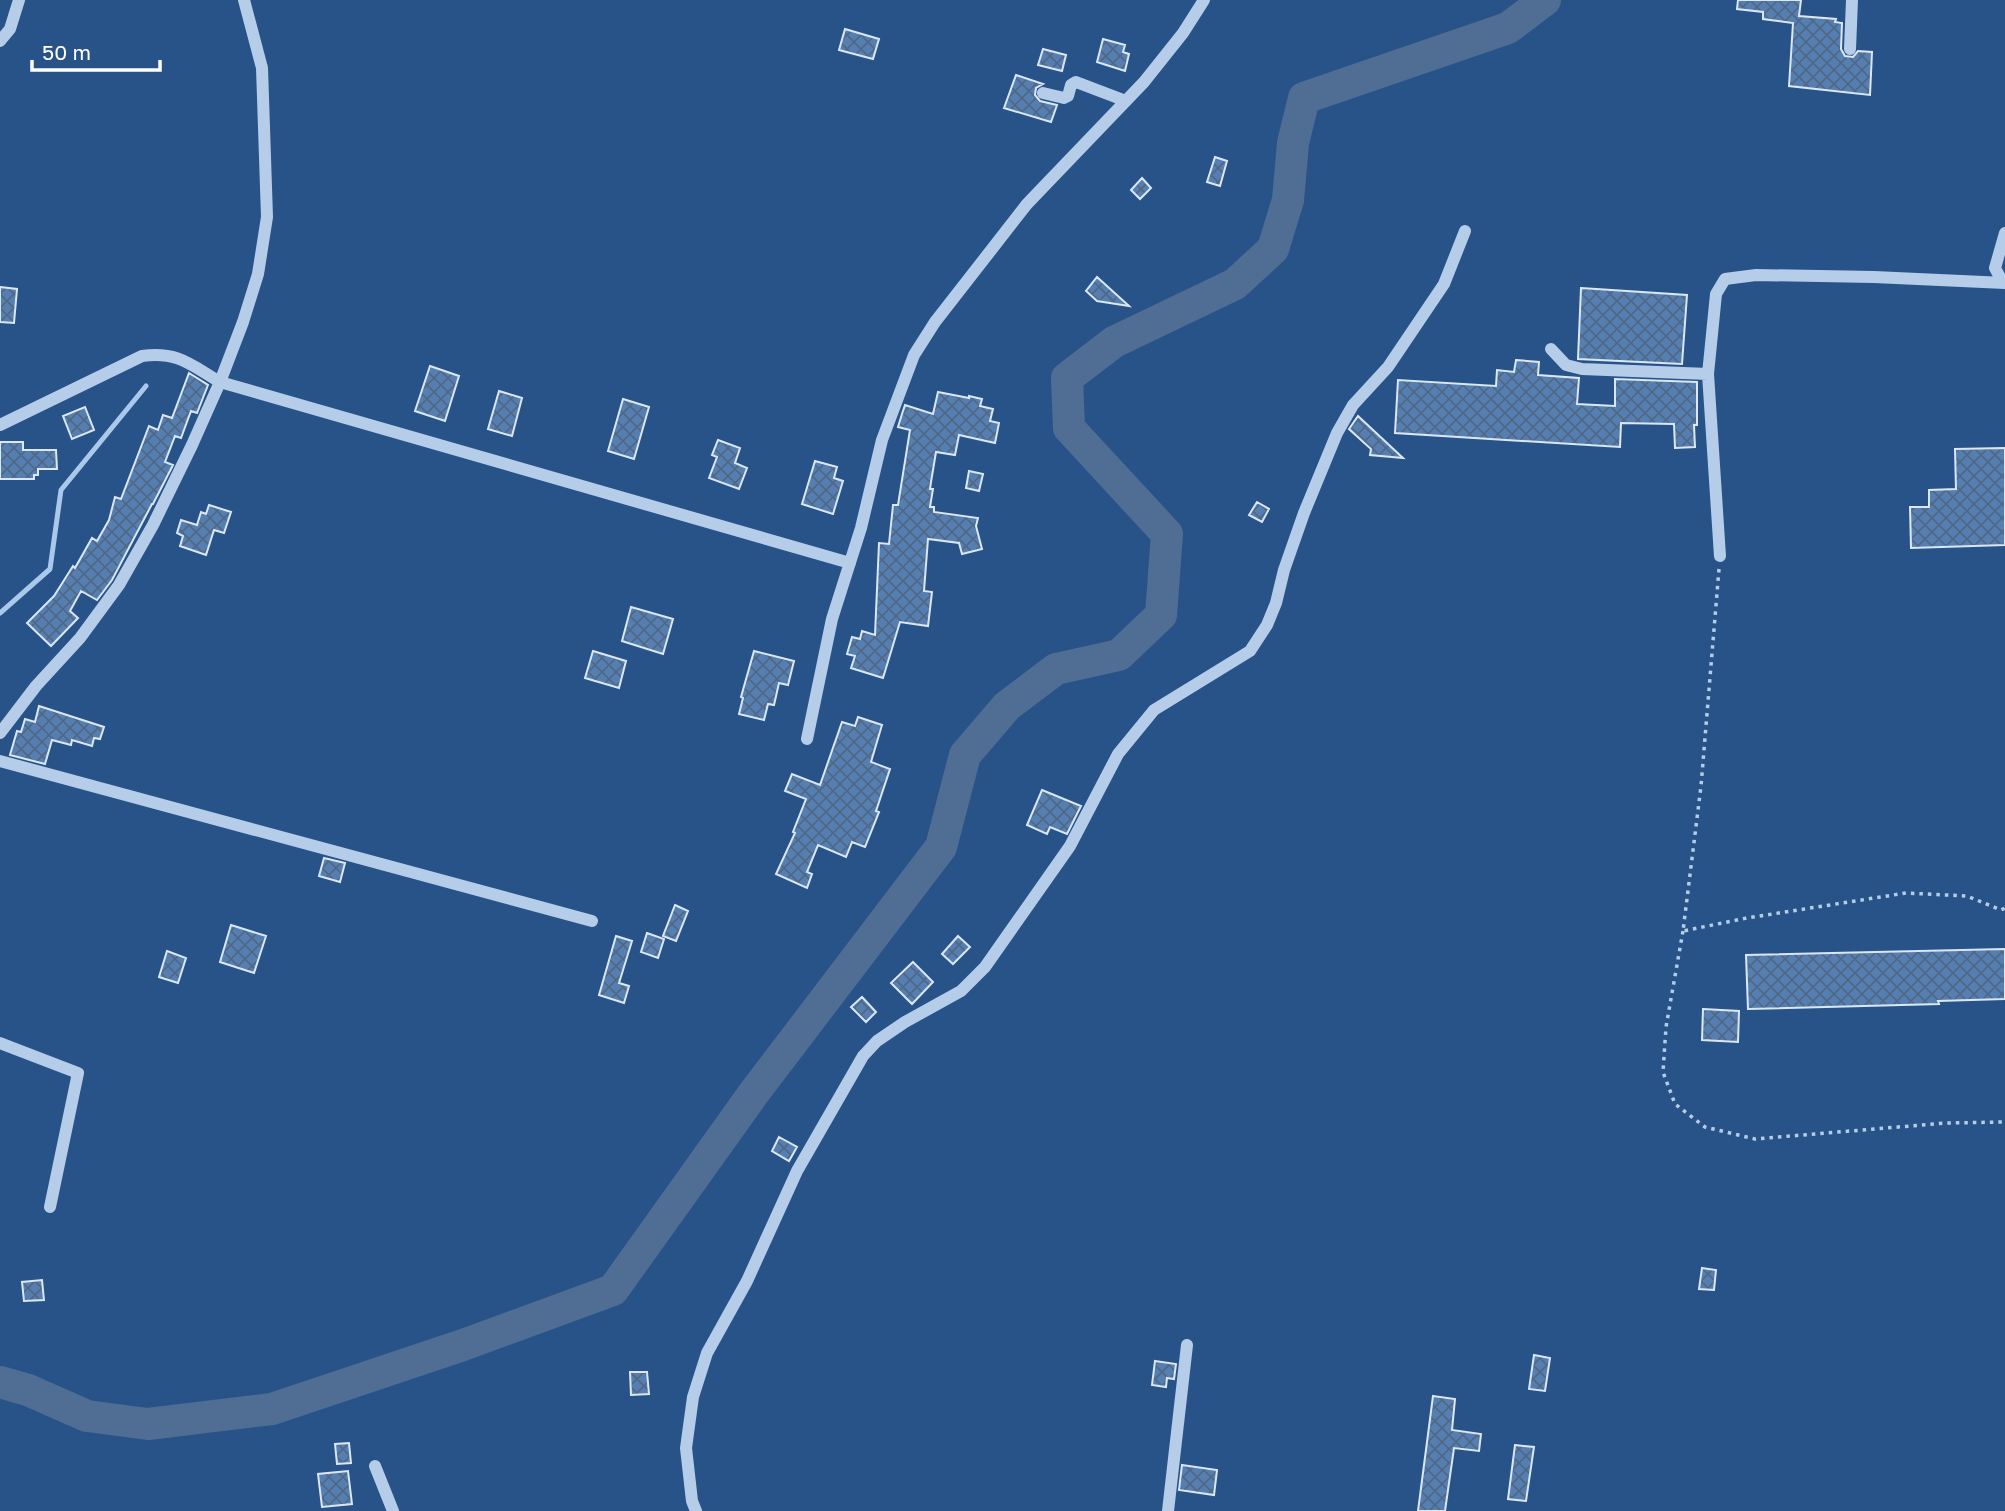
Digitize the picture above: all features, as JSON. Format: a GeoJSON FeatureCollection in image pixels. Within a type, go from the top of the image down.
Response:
{"type":"FeatureCollection","features":[{"type":"Feature","properties":{"kind":"street"},"geometry":{"type":"LineString","coordinates":[[0,41],[10,29],[19,0]]}},
{"type":"Feature","properties":{"kind":"street"},"geometry":{"type":"LineString","coordinates":[[0,733],[36,686],[80,638],[119,585],[153,525],[220,382],[258,274],[267,217],[262,68],[244,0]]}},
{"type":"Feature","properties":{"kind":"street"},"geometry":{"type":"LineString","coordinates":[[807,739],[832,619],[850,563],[882,440],[914,355],[935,322],[1027,204],[1126,101],[1183,33],[1204,0]]}},
{"type":"Feature","properties":{"kind":"street"},"geometry":{"type":"LineString","coordinates":[[1850,49],[1852,0]]}},
{"type":"Feature","properties":{"kind":"street"},"geometry":{"type":"LineString","coordinates":[[1044,93],[1065,98],[1071,85],[1076,82],[1126,101]]}},
{"type":"Feature","properties":{"kind":"street"},"geometry":{"type":"LineString","coordinates":[[696,1511],[692,1501],[686,1448],[693,1396],[707,1353],[747,1281],[797,1171],[863,1056],[877,1041],[905,1022],[961,991],[985,967],[1070,846],[1118,754],[1154,710],[1250,651],[1271,614],[1304,513],[1337,433],[1353,405],[1388,367],[1444,285],[1465,231]]}},
{"type":"Feature","properties":{"kind":"street"},"geometry":{"type":"LineString","coordinates":[[2004,283],[1995,268],[2005,233]]}},
{"type":"Feature","properties":{"kind":"street"},"geometry":{"type":"LineString","coordinates":[[1720,556],[1708,374],[1716,294],[1726,279],[1756,275],[2004,283]]}},
{"type":"Feature","properties":{"kind":"street"},"geometry":{"type":"LineString","coordinates":[[1551,349],[1566,365],[1582,369],[1708,374]]}},
{"type":"Feature","properties":{"kind":"street"},"geometry":{"type":"LineString","coordinates":[[0,425],[142,356],[162,354],[181,359],[220,382],[850,563]]}},
{"type":"Feature","properties":{"kind":"street"},"geometry":{"type":"LineString","coordinates":[[0,761],[592,921]]}},
{"type":"Feature","properties":{"kind":"street"},"geometry":{"type":"LineString","coordinates":[[0,1043],[78,1073],[50,1207]]}},
{"type":"Feature","properties":{"kind":"street"},"geometry":{"type":"LineString","coordinates":[[1168,1511],[1187,1345]]}},
{"type":"Feature","properties":{"kind":"street"},"geometry":{"type":"LineString","coordinates":[[375,1466],[393,1511]]}},
{"type":"Feature","properties":{"kind":"path"},"geometry":{"type":"LineString","coordinates":[[1720,556],[1701,786],[1683,932],[1666,1027],[1663,1072],[1675,1104],[1705,1127],[1755,1139],[1945,1123],[2005,1122]]}},
{"type":"Feature","properties":{"kind":"path"},"geometry":{"type":"LineString","coordinates":[[1683,932],[1747,918],[1906,893],[1967,896],[2001,910],[2005,908]]}},
{"type":"Feature","properties":{"kind":"building"},"geometry":{"type":"Polygon","coordinates":[[[1738,0],[1801,0],[1799,16],[1836,19],[1835,22],[1842,23],[1841,49],[1845,56],[1853,57],[1858,51],[1872,52],[1870,95],[1789,86],[1793,23],[1763,19],[1763,12],[1737,9],[1738,0]]]}},
{"type":"Feature","properties":{"kind":"building"},"geometry":{"type":"Polygon","coordinates":[[[845,29],[879,39],[873,59],[839,50],[845,29]]]}},
{"type":"Feature","properties":{"kind":"building"},"geometry":{"type":"Polygon","coordinates":[[[1103,39],[1125,45],[1123,52],[1129,54],[1125,71],[1097,62],[1103,39]]]}},
{"type":"Feature","properties":{"kind":"building"},"geometry":{"type":"Polygon","coordinates":[[[1043,49],[1066,55],[1062,71],[1038,65],[1043,49]]]}},
{"type":"Feature","properties":{"kind":"building"},"geometry":{"type":"Polygon","coordinates":[[[1016,75],[1043,84],[1036,88],[1035,95],[1040,101],[1057,105],[1051,122],[1004,108],[1016,75]]]}},
{"type":"Feature","properties":{"kind":"building"},"geometry":{"type":"Polygon","coordinates":[[[1215,157],[1227,161],[1220,186],[1207,182],[1215,157]]]}},
{"type":"Feature","properties":{"kind":"building"},"geometry":{"type":"Polygon","coordinates":[[[1142,178],[1151,188],[1140,199],[1131,190],[1142,178]]]}},
{"type":"Feature","properties":{"kind":"building"},"geometry":{"type":"Polygon","coordinates":[[[1097,277],[1129,306],[1097,301],[1086,291],[1097,277]]]}},
{"type":"Feature","properties":{"kind":"building"},"geometry":{"type":"Polygon","coordinates":[[[0,287],[17,289],[14,323],[0,322],[0,287]]]}},
{"type":"Feature","properties":{"kind":"building"},"geometry":{"type":"Polygon","coordinates":[[[1581,288],[1687,295],[1682,364],[1578,359],[1581,288]]]}},
{"type":"Feature","properties":{"kind":"building"},"geometry":{"type":"Polygon","coordinates":[[[1516,360],[1539,362],[1538,375],[1579,378],[1577,404],[1615,406],[1615,379],[1697,382],[1695,447],[1675,448],[1674,424],[1621,423],[1620,447],[1395,433],[1398,380],[1496,386],[1497,370],[1514,372],[1516,360]]]}},
{"type":"Feature","properties":{"kind":"building"},"geometry":{"type":"Polygon","coordinates":[[[430,366],[459,376],[445,421],[415,411],[430,366]]]}},
{"type":"Feature","properties":{"kind":"building"},"geometry":{"type":"Polygon","coordinates":[[[189,373],[208,385],[197,413],[191,411],[181,438],[175,436],[165,462],[173,465],[112,580],[97,600],[81,591],[70,611],[78,618],[51,646],[27,623],[54,596],[73,566],[75,568],[92,538],[97,541],[109,520],[115,497],[121,499],[149,426],[158,430],[163,415],[172,418],[189,373]]]}},
{"type":"Feature","properties":{"kind":"building"},"geometry":{"type":"Polygon","coordinates":[[[499,391],[522,398],[512,436],[488,429],[499,391]]]}},
{"type":"Feature","properties":{"kind":"building"},"geometry":{"type":"Polygon","coordinates":[[[938,392],[982,399],[980,406],[993,409],[990,421],[999,423],[995,443],[959,435],[955,455],[936,452],[930,489],[933,489],[930,507],[934,507],[934,512],[978,518],[976,526],[982,549],[962,554],[959,543],[928,539],[924,591],[932,592],[928,626],[900,622],[883,678],[851,668],[855,656],[847,654],[852,637],[860,639],[862,631],[875,635],[879,543],[889,544],[893,505],[898,505],[910,430],[898,427],[905,405],[933,414],[938,392]]]}},
{"type":"Feature","properties":{"kind":"building"},"geometry":{"type":"Polygon","coordinates":[[[623,399],[649,407],[634,459],[608,451],[623,399]]]}},
{"type":"Feature","properties":{"kind":"building"},"geometry":{"type":"Polygon","coordinates":[[[85,407],[94,430],[72,439],[63,416],[85,407]]]}},
{"type":"Feature","properties":{"kind":"building"},"geometry":{"type":"Polygon","coordinates":[[[1358,416],[1403,458],[1370,455],[1371,449],[1349,429],[1358,416]]]}},
{"type":"Feature","properties":{"kind":"building"},"geometry":{"type":"Polygon","coordinates":[[[718,440],[740,448],[735,463],[747,468],[739,489],[709,478],[717,457],[712,455],[718,440]]]}},
{"type":"Feature","properties":{"kind":"building"},"geometry":{"type":"Polygon","coordinates":[[[0,442],[23,442],[23,450],[56,450],[57,469],[38,469],[38,475],[34,475],[34,479],[0,479],[0,442]]]}},
{"type":"Feature","properties":{"kind":"building"},"geometry":{"type":"Polygon","coordinates":[[[2005,448],[2005,545],[1911,548],[1910,507],[1929,507],[1929,490],[1956,489],[1955,449],[2005,448]]]}},
{"type":"Feature","properties":{"kind":"building"},"geometry":{"type":"Polygon","coordinates":[[[815,461],[837,467],[834,478],[843,481],[833,514],[802,504],[815,461]]]}},
{"type":"Feature","properties":{"kind":"building"},"geometry":{"type":"Polygon","coordinates":[[[969,471],[983,474],[979,491],[966,488],[969,471]]]}},
{"type":"Feature","properties":{"kind":"building"},"geometry":{"type":"Polygon","coordinates":[[[1257,502],[1269,509],[1262,522],[1249,515],[1257,502]]]}},
{"type":"Feature","properties":{"kind":"building"},"geometry":{"type":"Polygon","coordinates":[[[209,505],[231,512],[224,533],[214,530],[206,555],[180,546],[183,536],[177,533],[181,520],[197,525],[201,512],[206,514],[209,505]]]}},
{"type":"Feature","properties":{"kind":"building"},"geometry":{"type":"Polygon","coordinates":[[[631,607],[673,619],[663,654],[622,641],[631,607]]]}},
{"type":"Feature","properties":{"kind":"building"},"geometry":{"type":"Polygon","coordinates":[[[593,651],[626,661],[619,688],[585,678],[593,651]]]}},
{"type":"Feature","properties":{"kind":"building"},"geometry":{"type":"Polygon","coordinates":[[[754,651],[794,661],[788,685],[779,683],[774,705],[768,704],[764,720],[739,714],[754,651]]]}},
{"type":"Feature","properties":{"kind":"building"},"geometry":{"type":"Polygon","coordinates":[[[39,706],[104,727],[100,739],[94,738],[92,746],[72,740],[71,745],[52,740],[45,764],[10,755],[17,731],[21,732],[25,719],[35,722],[39,706]]]}},
{"type":"Feature","properties":{"kind":"building"},"geometry":{"type":"Polygon","coordinates":[[[858,717],[882,725],[871,762],[890,769],[876,811],[879,812],[865,847],[852,842],[846,857],[818,845],[807,872],[812,874],[807,888],[776,874],[795,833],[793,832],[806,799],[785,791],[792,774],[820,785],[842,722],[855,726],[858,717]]]}},
{"type":"Feature","properties":{"kind":"building"},"geometry":{"type":"Polygon","coordinates":[[[1042,790],[1081,806],[1067,834],[1050,827],[1047,834],[1027,825],[1042,790]]]}},
{"type":"Feature","properties":{"kind":"building"},"geometry":{"type":"Polygon","coordinates":[[[324,858],[345,863],[340,882],[319,876],[324,858]]]}},
{"type":"Feature","properties":{"kind":"building"},"geometry":{"type":"Polygon","coordinates":[[[675,905],[688,911],[676,941],[663,936],[675,905]]]}},
{"type":"Feature","properties":{"kind":"building"},"geometry":{"type":"Polygon","coordinates":[[[231,925],[266,936],[254,973],[220,962],[231,925]]]}},
{"type":"Feature","properties":{"kind":"building"},"geometry":{"type":"Polygon","coordinates":[[[647,933],[664,939],[658,958],[641,952],[647,933]]]}},
{"type":"Feature","properties":{"kind":"building"},"geometry":{"type":"Polygon","coordinates":[[[616,936],[632,941],[619,983],[629,986],[624,1003],[599,995],[616,936]]]}},
{"type":"Feature","properties":{"kind":"building"},"geometry":{"type":"Polygon","coordinates":[[[958,936],[970,947],[953,964],[942,954],[958,936]]]}},
{"type":"Feature","properties":{"kind":"building"},"geometry":{"type":"Polygon","coordinates":[[[2005,949],[2005,999],[1938,1001],[1939,1004],[1748,1009],[1746,955],[2005,949]]]}},
{"type":"Feature","properties":{"kind":"building"},"geometry":{"type":"Polygon","coordinates":[[[167,951],[186,958],[178,983],[159,977],[167,951]]]}},
{"type":"Feature","properties":{"kind":"building"},"geometry":{"type":"Polygon","coordinates":[[[913,962],[933,982],[912,1004],[891,983],[913,962]]]}},
{"type":"Feature","properties":{"kind":"building"},"geometry":{"type":"Polygon","coordinates":[[[862,997],[876,1012],[866,1022],[851,1007],[862,997]]]}},
{"type":"Feature","properties":{"kind":"building"},"geometry":{"type":"Polygon","coordinates":[[[1703,1009],[1739,1011],[1738,1042],[1702,1040],[1703,1009]]]}},
{"type":"Feature","properties":{"kind":"building"},"geometry":{"type":"Polygon","coordinates":[[[779,1137],[797,1147],[789,1161],[772,1151],[779,1137]]]}},
{"type":"Feature","properties":{"kind":"building"},"geometry":{"type":"Polygon","coordinates":[[[1702,1268],[1716,1270],[1714,1290],[1699,1289],[1702,1268]]]}},
{"type":"Feature","properties":{"kind":"building"},"geometry":{"type":"Polygon","coordinates":[[[42,1280],[44,1300],[24,1301],[22,1282],[42,1280]]]}},
{"type":"Feature","properties":{"kind":"building"},"geometry":{"type":"Polygon","coordinates":[[[1534,1355],[1550,1358],[1545,1391],[1529,1389],[1534,1355]]]}},
{"type":"Feature","properties":{"kind":"building"},"geometry":{"type":"Polygon","coordinates":[[[1155,1361],[1176,1364],[1174,1379],[1167,1378],[1166,1387],[1152,1385],[1155,1361]]]}},
{"type":"Feature","properties":{"kind":"building"},"geometry":{"type":"Polygon","coordinates":[[[630,1372],[647,1372],[649,1394],[631,1395],[630,1372]]]}},
{"type":"Feature","properties":{"kind":"building"},"geometry":{"type":"Polygon","coordinates":[[[1433,1396],[1455,1399],[1452,1430],[1481,1434],[1479,1451],[1454,1448],[1445,1511],[1418,1511],[1433,1396]]]}},
{"type":"Feature","properties":{"kind":"building"},"geometry":{"type":"Polygon","coordinates":[[[349,1443],[351,1463],[337,1464],[335,1444],[349,1443]]]}},
{"type":"Feature","properties":{"kind":"building"},"geometry":{"type":"Polygon","coordinates":[[[1515,1445],[1534,1447],[1526,1501],[1508,1499],[1515,1445]]]}},
{"type":"Feature","properties":{"kind":"building"},"geometry":{"type":"Polygon","coordinates":[[[1182,1465],[1217,1470],[1214,1495],[1179,1490],[1182,1465]]]}},
{"type":"Feature","properties":{"kind":"building"},"geometry":{"type":"Polygon","coordinates":[[[348,1471],[352,1504],[322,1507],[318,1474],[348,1471]]]}},
{"type":"Feature","properties":{"kind":"waterway"},"geometry":{"type":"LineString","coordinates":[[0,1382],[28,1390],[87,1416],[148,1424],[272,1409],[463,1345],[613,1290],[753,1094],[941,847],[965,755],[1007,706],[1056,669],[1119,655],[1161,615],[1167,534],[1069,428],[1067,378],[1114,342],[1235,284],[1273,249],[1288,200],[1293,143],[1304,98],[1508,28],[1545,0]]}},
{"type":"Feature","properties":{"kind":"waterway"},"geometry":{"type":"LineString","coordinates":[[0,613],[50,569],[61,490],[146,386]]}}]}
